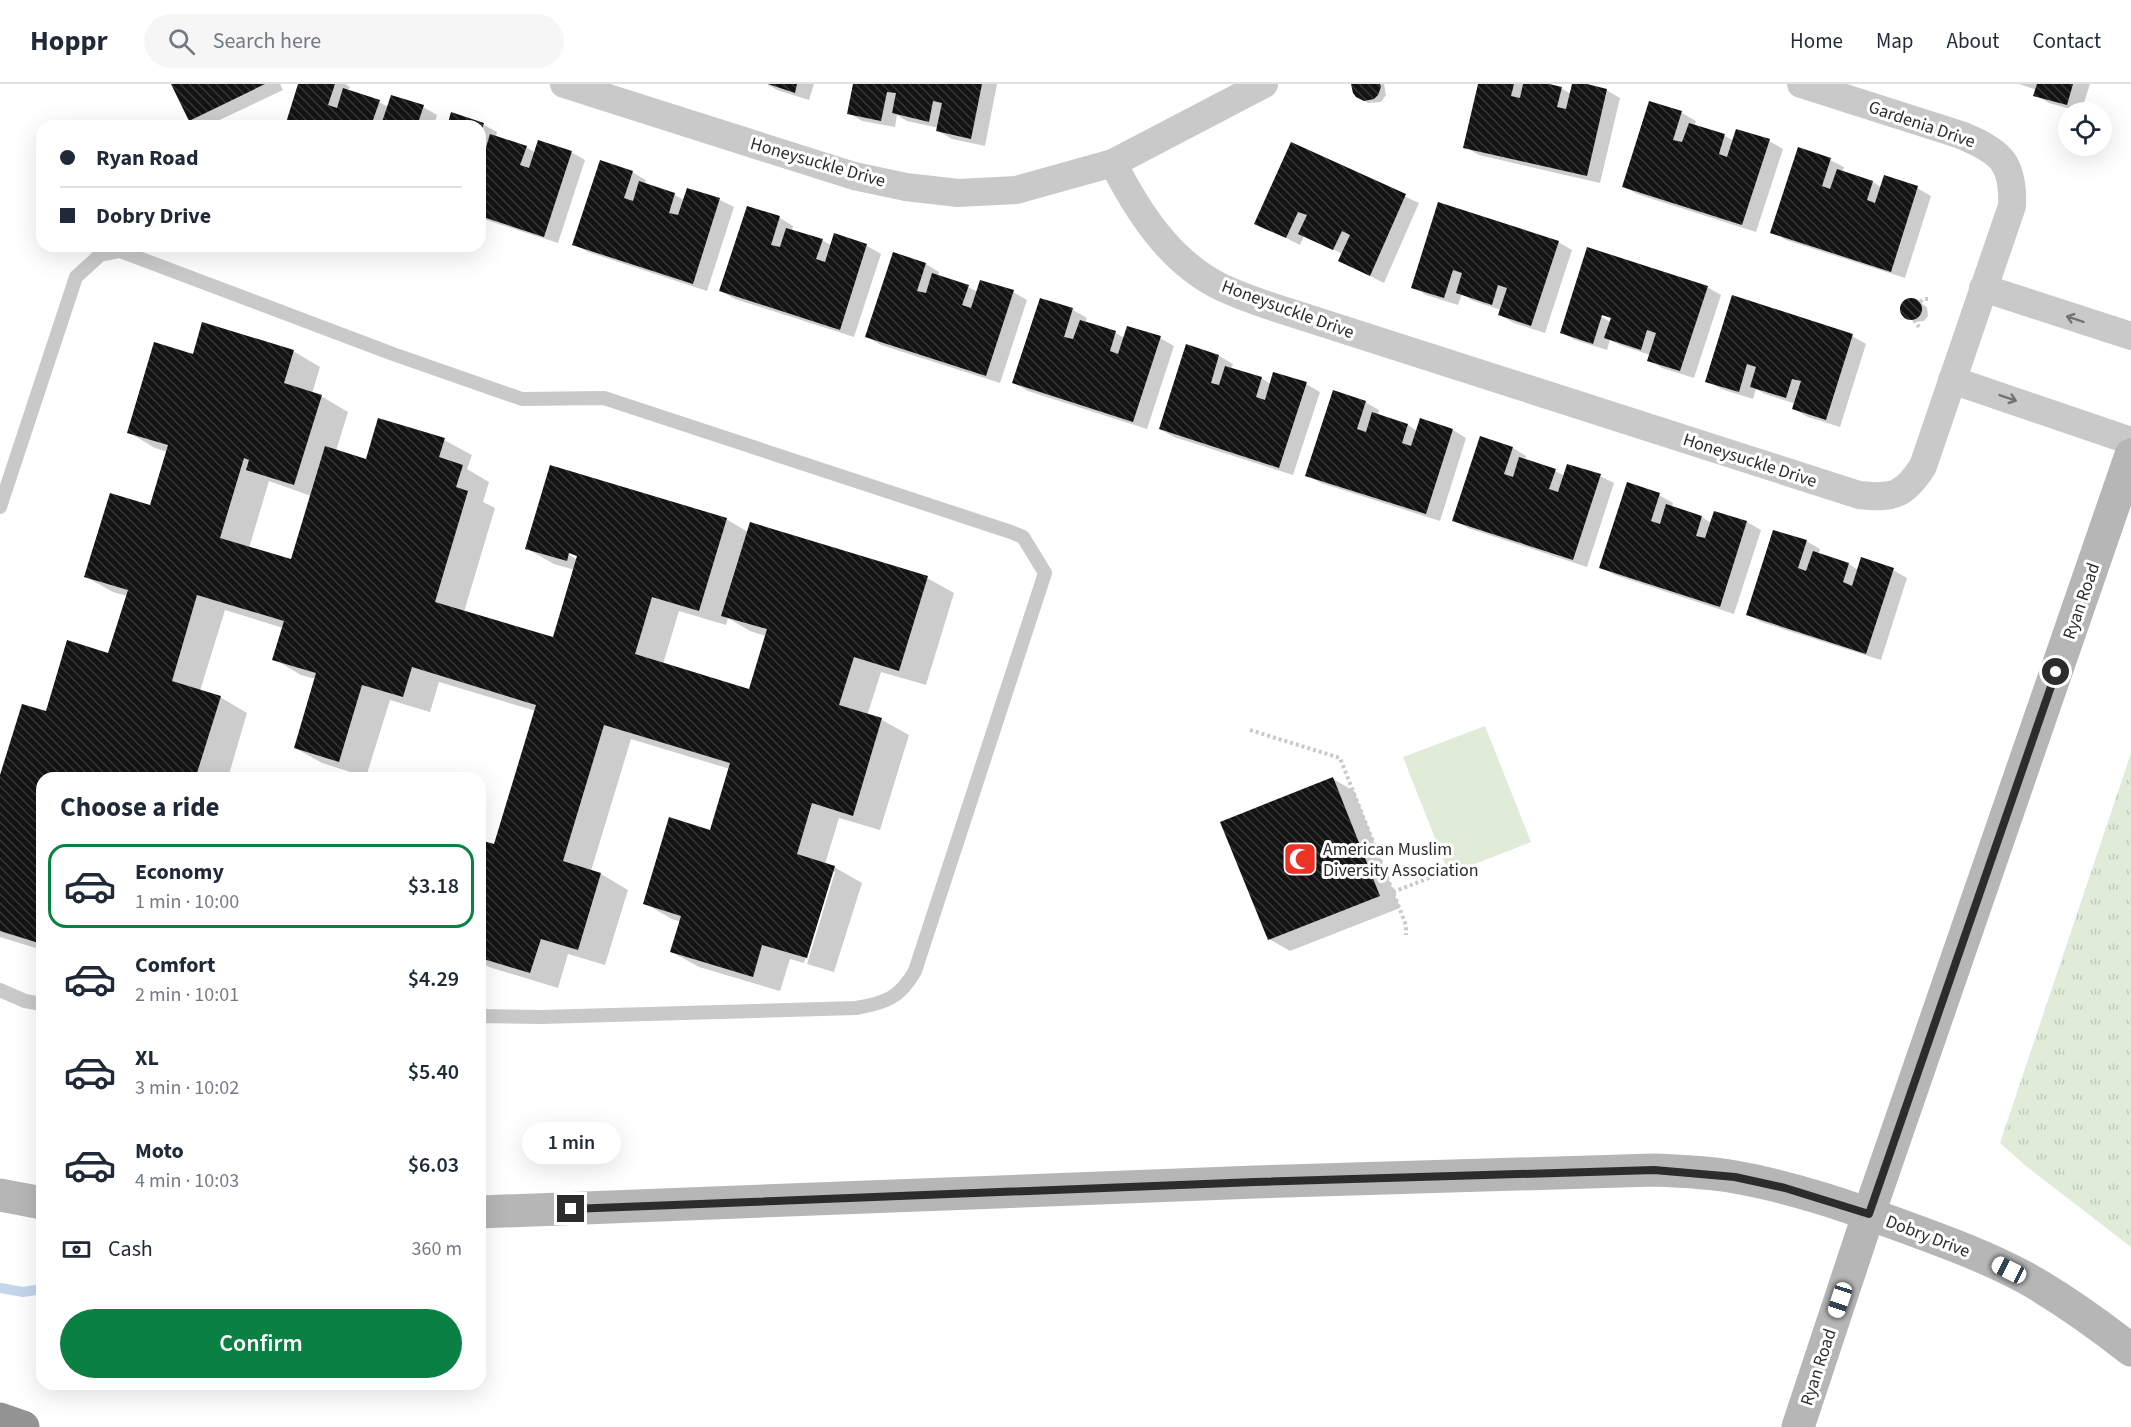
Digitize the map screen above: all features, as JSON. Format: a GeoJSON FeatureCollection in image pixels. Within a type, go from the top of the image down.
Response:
{"type":"FeatureCollection","features":[{"type":"Feature","properties":{"kind":"highway"},"geometry":{"type":"LineString","coordinates":[[0,1419],[24,1427]]}},
{"type":"Feature","properties":{"kind":"street","name":"Honeysuckle Drive"},"geometry":{"type":"LineString","coordinates":[[564,84],[854,176],[906,187],[958,193],[1016,190],[1113,164],[1140,214],[1167,245],[1194,269],[1219,286],[1273,307],[1859,495],[1879,498],[1896,494],[1912,483],[1923,466],[1968,334]]}},
{"type":"Feature","properties":{"kind":"street"},"geometry":{"type":"LineString","coordinates":[[1113,164],[1263,84]]}},
{"type":"Feature","properties":{"kind":"street","name":"Gardenia Drive"},"geometry":{"type":"LineString","coordinates":[[1801,84],[1961,135],[1995,152],[2005,164],[2011,176],[2012,206],[1968,334]]}},
{"type":"Feature","properties":{"kind":"street"},"geometry":{"type":"LineString","coordinates":[[1983,288],[2131,336]]}},
{"type":"Feature","properties":{"kind":"street"},"geometry":{"type":"LineString","coordinates":[[1952,380],[2131,441]]}},
{"type":"Feature","properties":{"kind":"street","name":"Ryan Road"},"geometry":{"type":"LineString","coordinates":[[1798,1427],[1869,1214],[2131,455]]}},
{"type":"Feature","properties":{"kind":"street","name":"Dobry Drive"},"geometry":{"type":"LineString","coordinates":[[486,1212],[1267,1182],[1654,1170],[1735,1177],[1785,1188],[1869,1214],[1952,1244],[2018,1274],[2131,1350]]}},
{"type":"Feature","properties":{"kind":"street"},"geometry":{"type":"LineString","coordinates":[[0,1195],[36,1202]]}},
{"type":"Feature","properties":{"kind":"lane"},"geometry":{"type":"LineString","coordinates":[[0,507],[76,277],[100,255],[115,252]]}},
{"type":"Feature","properties":{"kind":"lane"},"geometry":{"type":"LineString","coordinates":[[123,252],[393,354],[522,399],[604,398],[1011,532],[1023,537],[1045,573],[915,971],[902,991],[875,1005],[856,1008],[541,1017],[486,1016]]}},
{"type":"Feature","properties":{"kind":"lane"},"geometry":{"type":"LineString","coordinates":[[0,990],[25,1001],[36,1003]]}},
{"type":"Feature","properties":{"kind":"path"},"geometry":{"type":"LineString","coordinates":[[1920,302],[1928,299]]}},
{"type":"Feature","properties":{"kind":"path"},"geometry":{"type":"LineString","coordinates":[[1914,320],[1918,327]]}},
{"type":"Feature","properties":{"kind":"path"},"geometry":{"type":"LineString","coordinates":[[1250,730],[1340,758],[1406,925],[1407,935]]}},
{"type":"Feature","properties":{"kind":"path"},"geometry":{"type":"LineString","coordinates":[[1393,892],[1447,871]]}},
{"type":"Feature","properties":{"kind":"green space"},"geometry":{"type":"Polygon","coordinates":[[[1485,726],[1531,842],[1449,874],[1403,757],[1485,726]]]}},
{"type":"Feature","properties":{"kind":"green space"},"geometry":{"type":"Polygon","coordinates":[[[2131,753],[2131,1247],[2026,1166],[2000,1143],[2131,753]]]}},
{"type":"Feature","properties":{"kind":"building"},"geometry":{"type":"Polygon","coordinates":[[[171,84],[265,84],[191,120],[189,120],[171,84]]]}},
{"type":"Feature","properties":{"kind":"building"},"geometry":{"type":"Polygon","coordinates":[[[298,84],[335,84],[328,105],[337,108],[343,88],[380,100],[373,120],[287,120],[298,84]]]}},
{"type":"Feature","properties":{"kind":"building"},"geometry":{"type":"Polygon","coordinates":[[[768,84],[797,84],[795,93],[768,84]]]}},
{"type":"Feature","properties":{"kind":"building"},"geometry":{"type":"Polygon","coordinates":[[[853,84],[982,84],[971,139],[936,131],[942,103],[933,101],[929,122],[892,113],[896,93],[887,92],[881,121],[847,114],[853,84]]]}},
{"type":"Feature","properties":{"kind":"building"},"geometry":{"type":"Polygon","coordinates":[[[1351,84],[1380,84],[1381,87],[1374,99],[1364,101],[1356,97],[1351,84]]]}},
{"type":"Feature","properties":{"kind":"building"},"geometry":{"type":"Polygon","coordinates":[[[1478,84],[1514,84],[1511,96],[1520,98],[1523,84],[1549,84],[1562,87],[1557,107],[1566,109],[1572,84],[1587,84],[1607,89],[1587,176],[1463,148],[1478,84]]]}},
{"type":"Feature","properties":{"kind":"building"},"geometry":{"type":"Polygon","coordinates":[[[2037,84],[2073,84],[2068,102],[2058,103],[2033,96],[2037,84]]]}},
{"type":"Feature","properties":{"kind":"building"},"geometry":{"type":"Polygon","coordinates":[[[391,95],[424,105],[419,120],[383,120],[391,95]]]}},
{"type":"Feature","properties":{"kind":"building"},"geometry":{"type":"Polygon","coordinates":[[[1649,101],[1682,111],[1673,140],[1682,142],[1689,123],[1725,134],[1719,154],[1727,157],[1736,129],[1770,139],[1742,225],[1622,187],[1649,101]]]}},
{"type":"Feature","properties":{"kind":"building"},"geometry":{"type":"Polygon","coordinates":[[[451,112],[475,120],[449,120],[451,112]]]}},
{"type":"Feature","properties":{"kind":"building"},"geometry":{"type":"Polygon","coordinates":[[[490,134],[527,146],[520,165],[529,168],[538,140],[572,151],[544,237],[486,218],[486,147],[490,134]]]}},
{"type":"Feature","properties":{"kind":"building"},"geometry":{"type":"Polygon","coordinates":[[[1291,142],[1406,194],[1370,276],[1338,261],[1350,235],[1342,231],[1333,250],[1298,234],[1307,215],[1298,212],[1286,238],[1254,224],[1291,142]]]}},
{"type":"Feature","properties":{"kind":"building"},"geometry":{"type":"Polygon","coordinates":[[[1798,147],[1831,158],[1822,186],[1830,189],[1837,169],[1873,181],[1867,200],[1875,203],[1884,175],[1918,186],[1891,272],[1770,233],[1798,147]]]}},
{"type":"Feature","properties":{"kind":"building"},"geometry":{"type":"Polygon","coordinates":[[[600,160],[633,171],[624,198],[633,201],[639,181],[675,193],[669,213],[678,215],[687,188],[720,198],[693,284],[572,245],[600,160]]]}},
{"type":"Feature","properties":{"kind":"building"},"geometry":{"type":"Polygon","coordinates":[[[1438,202],[1559,241],[1531,326],[1498,315],[1507,288],[1498,285],[1492,305],[1456,293],[1462,273],[1453,270],[1444,298],[1411,288],[1438,202]]]}},
{"type":"Feature","properties":{"kind":"building"},"geometry":{"type":"Polygon","coordinates":[[[747,206],[780,216],[771,245],[780,247],[786,228],[823,239],[816,259],[825,262],[834,233],[867,244],[840,330],[719,291],[747,206]]]}},
{"type":"Feature","properties":{"kind":"building"},"geometry":{"type":"Polygon","coordinates":[[[1587,247],[1708,286],[1680,371],[1647,361],[1656,333],[1647,330],[1641,350],[1604,338],[1611,318],[1602,315],[1593,344],[1560,333],[1587,247]]]}},
{"type":"Feature","properties":{"kind":"building"},"geometry":{"type":"Polygon","coordinates":[[[893,252],[926,263],[917,291],[926,293],[932,273],[969,285],[962,305],[971,308],[980,280],[1014,290],[986,376],[865,337],[893,252]]]}},
{"type":"Feature","properties":{"kind":"building"},"geometry":{"type":"Polygon","coordinates":[[[1732,295],[1853,334],[1826,420],[1792,409],[1801,381],[1792,379],[1786,398],[1750,387],[1756,367],[1747,364],[1739,392],[1705,382],[1732,295]]]}},
{"type":"Feature","properties":{"kind":"building"},"geometry":{"type":"Polygon","coordinates":[[[1040,298],[1073,308],[1064,337],[1073,339],[1080,320],[1097,325],[1116,331],[1110,351],[1118,354],[1127,326],[1161,336],[1133,422],[1012,383],[1040,298]]]}},
{"type":"Feature","properties":{"kind":"building"},"geometry":{"type":"Polygon","coordinates":[[[1907,298],[1915,298],[1922,305],[1922,313],[1915,320],[1907,320],[1900,313],[1900,305],[1907,298]]]}},
{"type":"Feature","properties":{"kind":"building"},"geometry":{"type":"Polygon","coordinates":[[[202,322],[294,350],[284,383],[322,395],[294,485],[246,470],[249,460],[244,458],[220,538],[291,559],[325,446],[366,459],[378,418],[445,438],[439,457],[463,465],[456,487],[468,491],[435,602],[553,637],[577,556],[569,553],[567,561],[525,549],[550,465],[727,518],[699,611],[652,597],[635,654],[749,689],[767,629],[721,616],[750,522],[928,576],[899,671],[854,657],[839,705],[882,718],[853,816],[812,803],[797,854],[835,866],[807,958],[762,945],[753,977],[670,952],[681,916],[643,904],[669,817],[710,830],[730,763],[604,725],[563,861],[601,873],[578,950],[541,939],[530,973],[486,960],[486,842],[494,844],[536,705],[412,667],[403,697],[362,685],[339,762],[294,748],[316,673],[272,660],[284,621],[197,595],[172,681],[221,696],[197,772],[36,772],[36,942],[0,931],[0,775],[22,704],[46,711],[67,640],[108,653],[128,590],[84,577],[110,493],[150,505],[168,445],[127,433],[154,342],[193,354],[202,322]]]}},
{"type":"Feature","properties":{"kind":"building"},"geometry":{"type":"Polygon","coordinates":[[[1186,344],[1219,355],[1211,383],[1219,385],[1225,366],[1262,377],[1256,397],[1265,400],[1273,372],[1307,382],[1279,468],[1159,429],[1186,344]]]}},
{"type":"Feature","properties":{"kind":"building"},"geometry":{"type":"Polygon","coordinates":[[[1333,390],[1366,401],[1357,429],[1366,432],[1372,412],[1408,424],[1402,443],[1411,446],[1420,418],[1453,429],[1426,514],[1305,476],[1333,390]]]}},
{"type":"Feature","properties":{"kind":"building"},"geometry":{"type":"Polygon","coordinates":[[[1480,436],[1513,447],[1504,474],[1513,477],[1519,457],[1556,469],[1549,489],[1558,492],[1567,464],[1601,474],[1573,560],[1452,521],[1480,436]]]}},
{"type":"Feature","properties":{"kind":"building"},"geometry":{"type":"Polygon","coordinates":[[[1627,482],[1660,493],[1651,521],[1660,524],[1666,504],[1702,516],[1696,536],[1705,538],[1714,511],[1747,521],[1720,607],[1599,568],[1627,482]]]}},
{"type":"Feature","properties":{"kind":"building"},"geometry":{"type":"Polygon","coordinates":[[[1773,530],[1807,540],[1798,568],[1806,571],[1813,551],[1849,563],[1843,582],[1852,586],[1861,557],[1894,568],[1866,654],[1746,615],[1773,530]]]}},
{"type":"Feature","properties":{"kind":"building","name":"American Muslim Diversity Association"},"geometry":{"type":"Polygon","coordinates":[[[1333,777],[1380,896],[1268,940],[1220,822],[1333,777]]]}},
{"type":"Feature","properties":{"kind":"waterway"},"geometry":{"type":"LineString","coordinates":[[0,1288],[23,1292],[36,1290]]}},
{"type":"Feature","properties":{"kind":"place","name":"American Muslim Diversity Association"},"geometry":{"type":"Point","coordinates":[1300,859]}},
{"type":"Feature","properties":{"kind":"route"},"geometry":{"type":"LineString","coordinates":[[571,1209],[1255,1182],[1654,1170],[1735,1177],[1785,1188],[1869,1214],[2056,672]]}}]}
